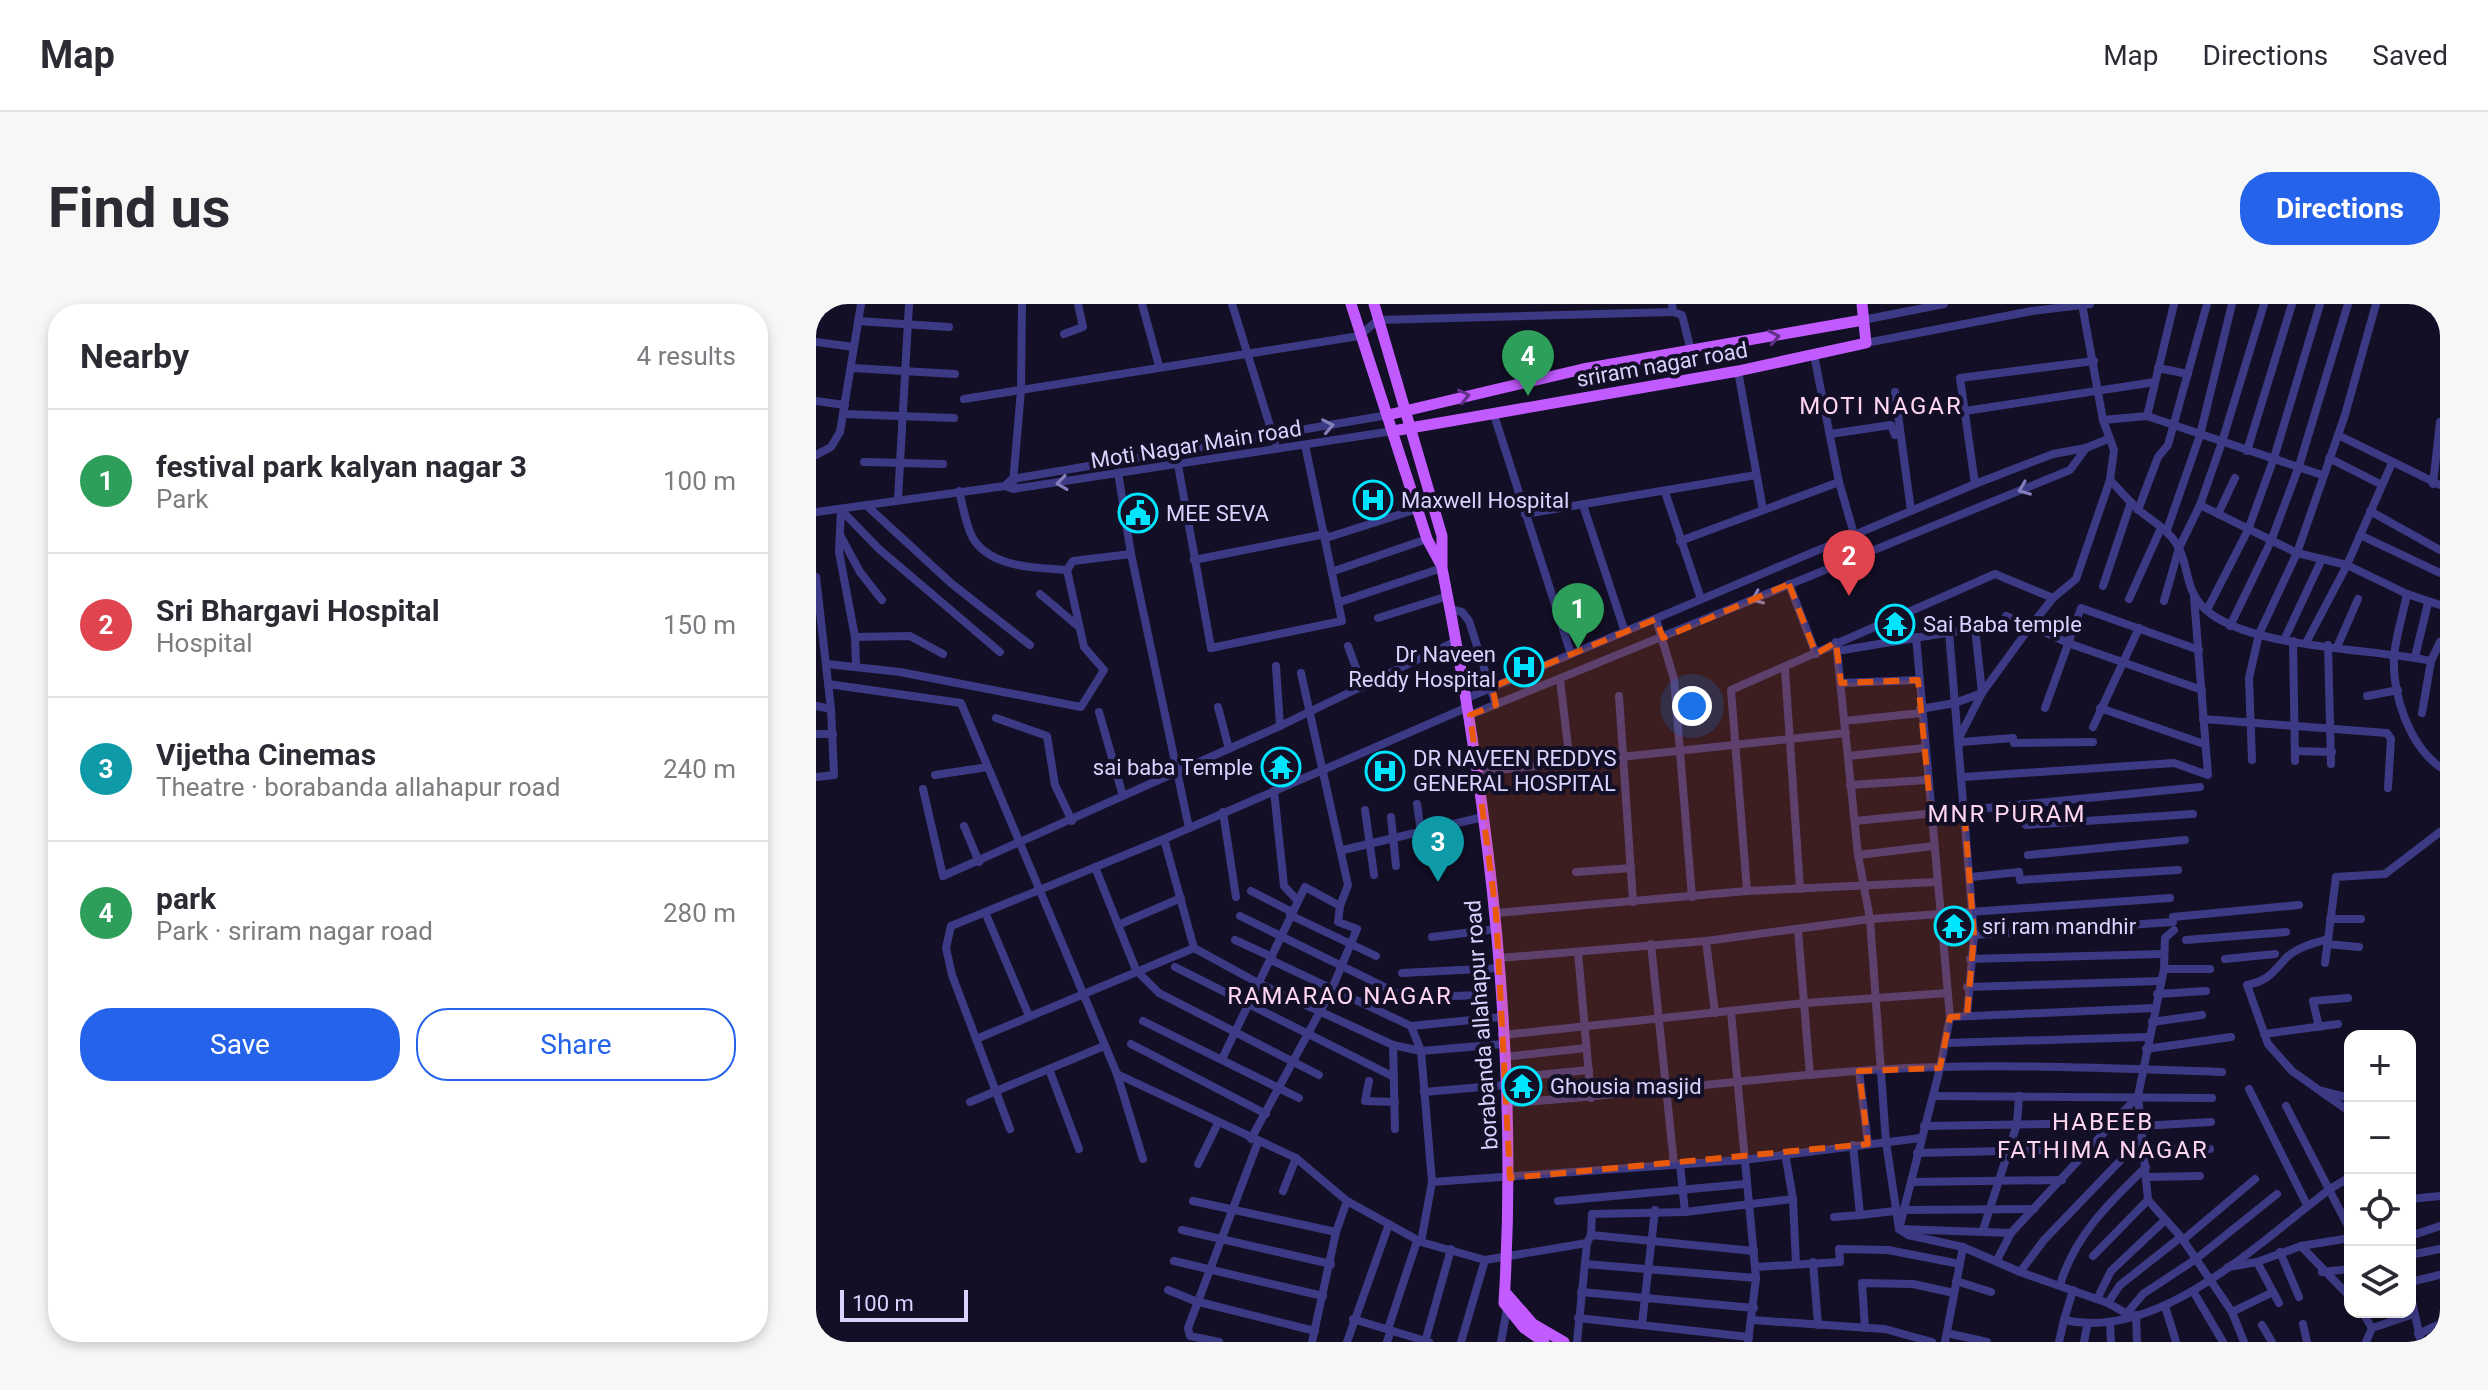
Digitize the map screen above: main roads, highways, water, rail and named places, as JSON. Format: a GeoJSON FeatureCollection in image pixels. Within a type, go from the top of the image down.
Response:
{"type":"FeatureCollection","features":[{"type":"Feature","properties":{"kind":"main road","name":"borabanda allahapur road"},"geometry":{"type":"LineString","coordinates":[[1351,304],[1427,539],[1442,568]]}},
{"type":"Feature","properties":{"kind":"main road","name":"borabanda allahapur road"},"geometry":{"type":"LineString","coordinates":[[1374,304],[1442,536],[1442,568],[1479,772],[1496,913],[1510,1178],[1507,1309],[1537,1341]]}},
{"type":"Feature","properties":{"kind":"main road"},"geometry":{"type":"LineString","coordinates":[[1862,304],[1863,320]]}},
{"type":"Feature","properties":{"kind":"main road","name":"sriram nagar road"},"geometry":{"type":"LineString","coordinates":[[1388,415],[1583,369],[1863,320],[1866,343],[1738,371],[1393,431]]}},
{"type":"Feature","properties":{"kind":"main road"},"geometry":{"type":"LineString","coordinates":[[1505,1292],[1533,1324],[1562,1342]]}},
{"type":"Feature","properties":{"kind":"railway"},"geometry":{"type":"LineString","coordinates":[[816,1335],[819,1342]]}},
{"type":"Feature","properties":{"kind":"place","name":"park"},"geometry":{"type":"Point","coordinates":[1528,396]}},
{"type":"Feature","properties":{"kind":"place","name":"Maxwell Hospital"},"geometry":{"type":"Point","coordinates":[1373,500]}},
{"type":"Feature","properties":{"kind":"place","name":"MEE SEVA"},"geometry":{"type":"Point","coordinates":[1138,513]}},
{"type":"Feature","properties":{"kind":"place","name":"Sri Bhargavi Hospital"},"geometry":{"type":"Point","coordinates":[1849,596]}},
{"type":"Feature","properties":{"kind":"place","name":"Sai Baba temple"},"geometry":{"type":"Point","coordinates":[1895,624]}},
{"type":"Feature","properties":{"kind":"place","name":"festival park kalyan nagar 3"},"geometry":{"type":"Point","coordinates":[1578,649]}},
{"type":"Feature","properties":{"kind":"place","name":"Dr Naveen Reddy Hospital"},"geometry":{"type":"Point","coordinates":[1524,667]}},
{"type":"Feature","properties":{"kind":"place","name":"sai baba Temple"},"geometry":{"type":"Point","coordinates":[1281,767]}},
{"type":"Feature","properties":{"kind":"place","name":"DR NAVEEN REDDYS GENERAL HOSPITAL"},"geometry":{"type":"Point","coordinates":[1385,771]}},
{"type":"Feature","properties":{"kind":"place","name":"Vijetha Cinemas"},"geometry":{"type":"Point","coordinates":[1438,882]}},
{"type":"Feature","properties":{"kind":"place","name":"sri ram mandhir"},"geometry":{"type":"Point","coordinates":[1954,926]}},
{"type":"Feature","properties":{"kind":"place","name":"Ghousia masjid"},"geometry":{"type":"Point","coordinates":[1522,1086]}},
{"type":"Feature","properties":{"kind":"district","name":"MOTI NAGAR"},"geometry":{"type":"Point","coordinates":[1881,406]}},
{"type":"Feature","properties":{"kind":"district","name":"MNR PURAM"},"geometry":{"type":"Point","coordinates":[2007,814]}},
{"type":"Feature","properties":{"kind":"district","name":"RAMARAO NAGAR"},"geometry":{"type":"Point","coordinates":[1340,996]}},
{"type":"Feature","properties":{"kind":"district","name":"HABEEB FATHIMA NAGAR"},"geometry":{"type":"Point","coordinates":[2103,1136]}}]}
